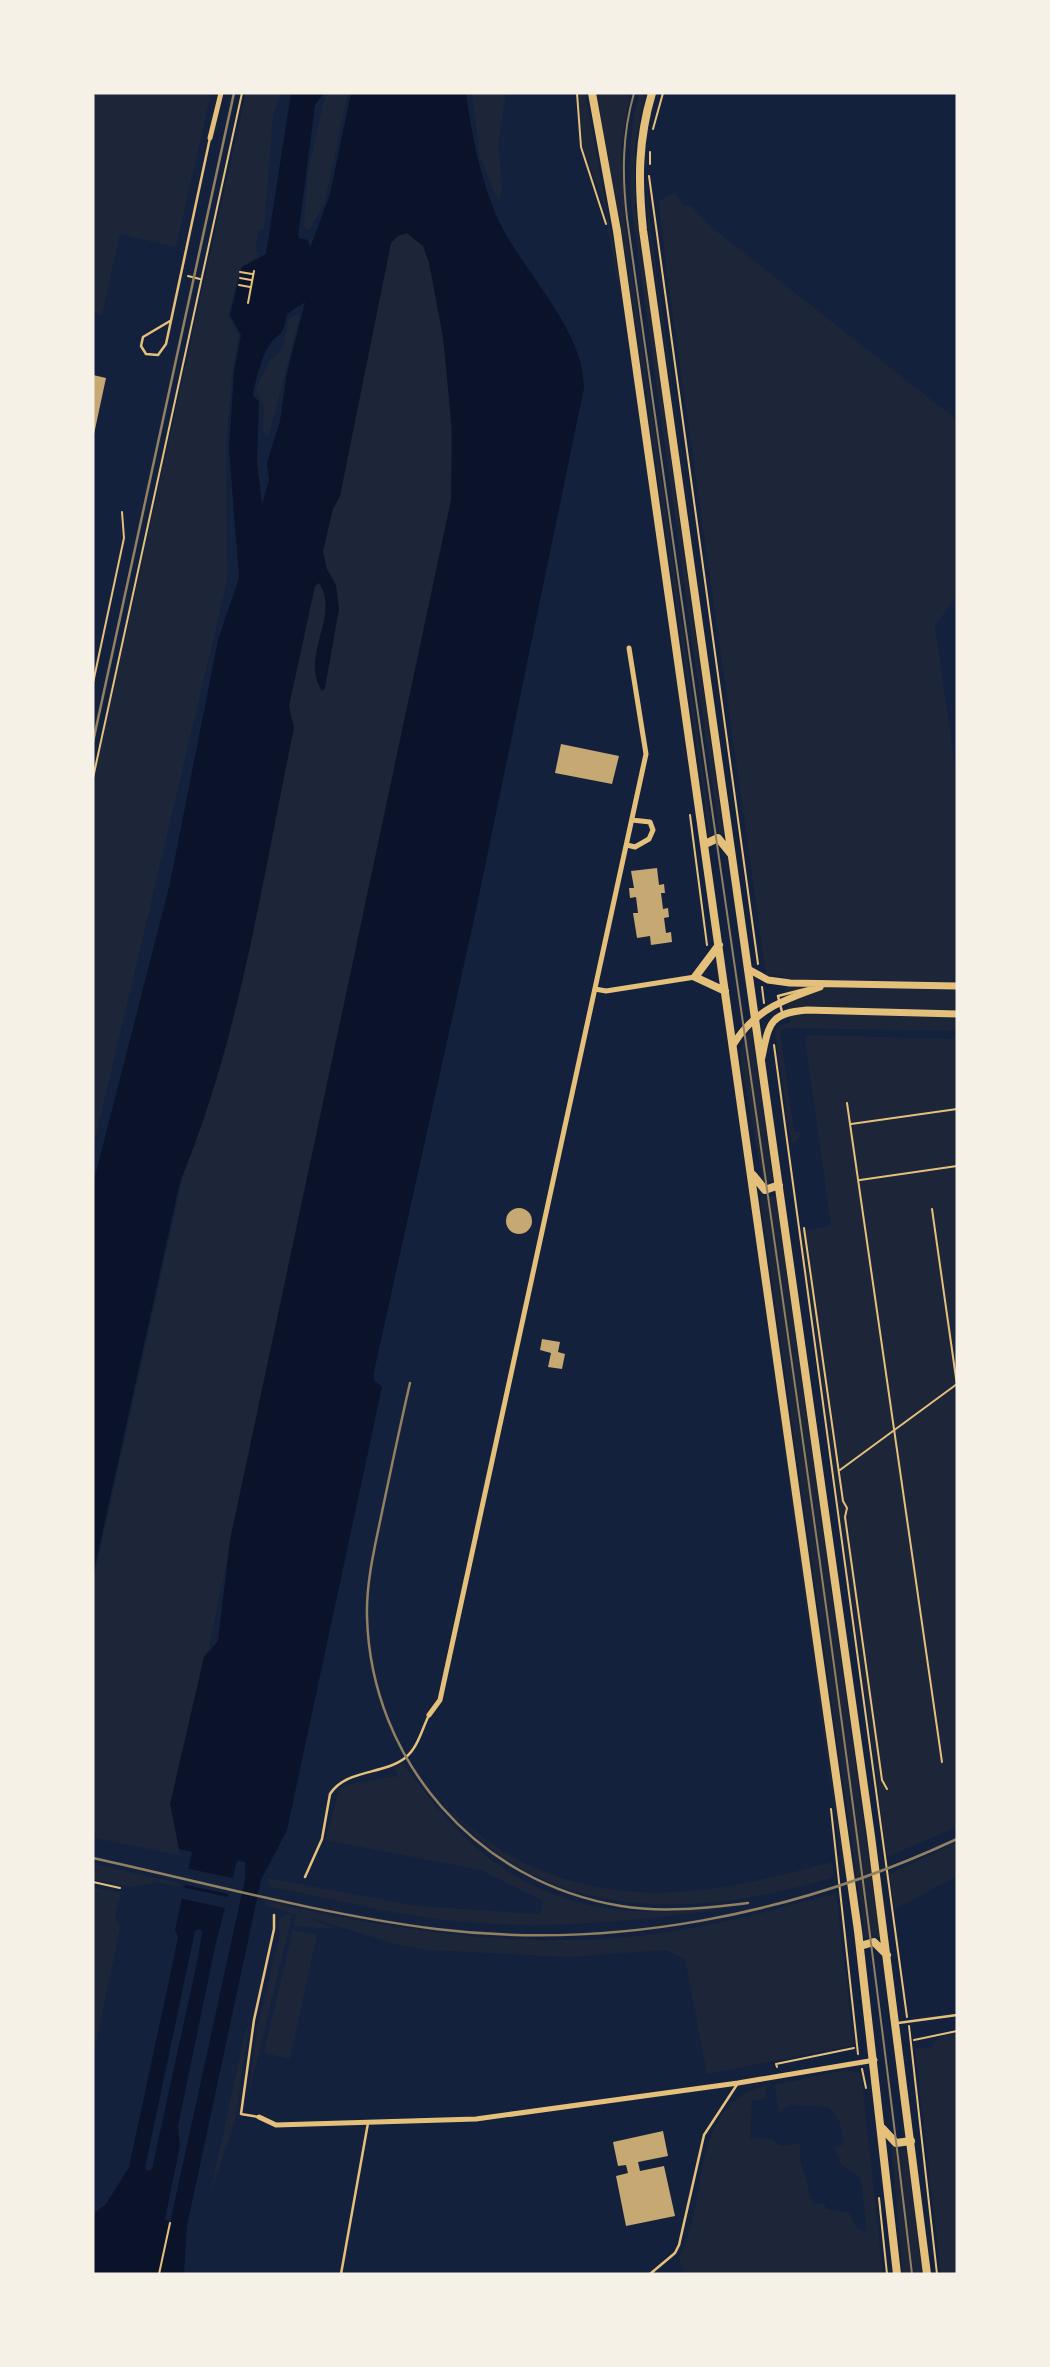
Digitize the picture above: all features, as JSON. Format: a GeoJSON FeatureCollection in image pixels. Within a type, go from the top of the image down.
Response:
{"type":"FeatureCollection","features":[{"type":"Feature","properties":{"kind":"main road"},"geometry":{"type":"LineString","coordinates":[[592,93],[617,231],[860,1946],[875,2060],[897,2274]]}},
{"type":"Feature","properties":{"kind":"main road"},"geometry":{"type":"LineString","coordinates":[[652,93],[641,131],[639,178],[643,230],[887,1955],[927,2274]]}},
{"type":"Feature","properties":{"kind":"main road"},"geometry":{"type":"LineString","coordinates":[[705,844],[721,840],[732,856]]}},
{"type":"Feature","properties":{"kind":"main road"},"geometry":{"type":"LineString","coordinates":[[719,945],[695,977],[725,991]]}},
{"type":"Feature","properties":{"kind":"main road"},"geometry":{"type":"LineString","coordinates":[[751,1173],[765,1189],[779,1185]]}},
{"type":"Feature","properties":{"kind":"main road"},"geometry":{"type":"LineString","coordinates":[[860,1946],[874,1942],[887,1955]]}},
{"type":"Feature","properties":{"kind":"main road"},"geometry":{"type":"LineString","coordinates":[[882,2128],[896,2143],[911,2141]]}},
{"type":"Feature","properties":{"kind":"street"},"geometry":{"type":"LineString","coordinates":[[210,138],[220,93]]}},
{"type":"Feature","properties":{"kind":"street"},"geometry":{"type":"LineString","coordinates":[[429,1715],[440,1700],[646,754],[629,648]]}},
{"type":"Feature","properties":{"kind":"street"},"geometry":{"type":"LineString","coordinates":[[627,845],[635,847],[649,839],[653,830],[650,821],[632,820]]}},
{"type":"Feature","properties":{"kind":"street"},"geometry":{"type":"LineString","coordinates":[[748,969],[778,982],[824,986],[957,986]]}},
{"type":"Feature","properties":{"kind":"street"},"geometry":{"type":"LineString","coordinates":[[595,989],[606,991],[695,977]]}},
{"type":"Feature","properties":{"kind":"street"},"geometry":{"type":"LineString","coordinates":[[733,1045],[755,1016],[765,1009],[824,986]]}},
{"type":"Feature","properties":{"kind":"street"},"geometry":{"type":"LineString","coordinates":[[761,1061],[769,1027],[782,1013],[807,1010],[957,1014]]}},
{"type":"Feature","properties":{"kind":"street"},"geometry":{"type":"LineString","coordinates":[[259,2117],[276,2125],[476,2119],[738,2083],[875,2060]]}},
{"type":"Feature","properties":{"kind":"lane"},"geometry":{"type":"LineString","coordinates":[[170,321],[144,336],[141,347],[146,354],[155,356],[162,352],[170,321],[210,138]]}},
{"type":"Feature","properties":{"kind":"lane"},"geometry":{"type":"LineString","coordinates":[[778,1003],[782,1013]]}},
{"type":"Feature","properties":{"kind":"lane"},"geometry":{"type":"LineString","coordinates":[[305,1877],[322,1839],[330,1794],[334,1787],[405,1758],[416,1745],[429,1715]]}},
{"type":"Feature","properties":{"kind":"lane"},"geometry":{"type":"LineString","coordinates":[[259,2117],[241,2114],[254,2020],[274,1929],[274,1915]]}},
{"type":"Feature","properties":{"kind":"lane"},"geometry":{"type":"LineString","coordinates":[[896,2024],[957,2015]]}},
{"type":"Feature","properties":{"kind":"lane"},"geometry":{"type":"LineString","coordinates":[[650,2274],[675,2253],[679,2245],[704,2136],[738,2083]]}},
{"type":"Feature","properties":{"kind":"lane"},"geometry":{"type":"LineString","coordinates":[[341,2274],[368,2123]]}},
{"type":"Feature","properties":{"kind":"path"},"geometry":{"type":"LineString","coordinates":[[93,778],[242,93]]}},
{"type":"Feature","properties":{"kind":"path"},"geometry":{"type":"LineString","coordinates":[[577,93],[581,148],[607,225]]}},
{"type":"Feature","properties":{"kind":"path"},"geometry":{"type":"LineString","coordinates":[[651,136],[663,94]]}},
{"type":"Feature","properties":{"kind":"path"},"geometry":{"type":"LineString","coordinates":[[651,142],[649,173],[652,209],[765,1009]]}},
{"type":"Feature","properties":{"kind":"path"},"geometry":{"type":"LineString","coordinates":[[240,272],[253,273],[248,303]]}},
{"type":"Feature","properties":{"kind":"path"},"geometry":{"type":"LineString","coordinates":[[194,277],[202,279]]}},
{"type":"Feature","properties":{"kind":"path"},"geometry":{"type":"LineString","coordinates":[[240,278],[252,281]]}},
{"type":"Feature","properties":{"kind":"path"},"geometry":{"type":"LineString","coordinates":[[239,285],[251,288]]}},
{"type":"Feature","properties":{"kind":"path"},"geometry":{"type":"LineString","coordinates":[[93,683],[124,538],[122,512]]}},
{"type":"Feature","properties":{"kind":"path"},"geometry":{"type":"LineString","coordinates":[[689,803],[710,958]]}},
{"type":"Feature","properties":{"kind":"path"},"geometry":{"type":"LineString","coordinates":[[769,1027],[908,2021],[937,2274]]}},
{"type":"Feature","properties":{"kind":"path"},"geometry":{"type":"LineString","coordinates":[[847,1103],[942,1762]]}},
{"type":"Feature","properties":{"kind":"path"},"geometry":{"type":"LineString","coordinates":[[850,1125],[957,1109]]}},
{"type":"Feature","properties":{"kind":"path"},"geometry":{"type":"LineString","coordinates":[[859,1180],[957,1166]]}},
{"type":"Feature","properties":{"kind":"path"},"geometry":{"type":"LineString","coordinates":[[839,1471],[957,1384],[932,1209]]}},
{"type":"Feature","properties":{"kind":"path"},"geometry":{"type":"LineString","coordinates":[[804,1228],[839,1471],[848,1512],[845,1517],[882,1780],[887,1789]]}},
{"type":"Feature","properties":{"kind":"path"},"geometry":{"type":"LineString","coordinates":[[831,1808],[860,2062],[867,2089]]}},
{"type":"Feature","properties":{"kind":"path"},"geometry":{"type":"LineString","coordinates":[[93,1882],[120,1888]]}},
{"type":"Feature","properties":{"kind":"path"},"geometry":{"type":"LineString","coordinates":[[915,2040],[957,2031]]}},
{"type":"Feature","properties":{"kind":"path"},"geometry":{"type":"LineString","coordinates":[[779,2076],[776,2064],[854,2048]]}},
{"type":"Feature","properties":{"kind":"path"},"geometry":{"type":"LineString","coordinates":[[878,2189],[887,2274]]}},
{"type":"Feature","properties":{"kind":"path"},"geometry":{"type":"LineString","coordinates":[[159,2274],[170,2223]]}},
{"type":"Feature","properties":{"kind":"shaded area"},"geometry":{"type":"Polygon","coordinates":[[[93,93],[211,93],[176,247],[120,234],[102,315],[93,312],[93,93]]]}},
{"type":"Feature","properties":{"kind":"shaded area"},"geometry":{"type":"Polygon","coordinates":[[[246,93],[280,93],[273,115],[264,229],[259,230],[255,251],[259,252],[257,257],[241,267],[228,315],[239,336],[232,374],[226,446],[227,581],[93,1148],[93,783],[246,93]]]}},
{"type":"Feature","properties":{"kind":"shaded area"},"geometry":{"type":"Polygon","coordinates":[[[291,93],[324,93],[315,105],[298,238],[308,240],[310,248],[330,194],[351,93],[466,93],[478,159],[493,208],[511,242],[564,324],[581,366],[584,388],[476,910],[374,1372],[374,1380],[382,1387],[287,1830],[261,1880],[187,2226],[184,2274],[93,2274],[93,2214],[106,2204],[129,2167],[178,1937],[175,1930],[192,1852],[179,1849],[170,1804],[204,1657],[218,1641],[230,1540],[451,500],[452,430],[443,337],[429,263],[423,246],[407,233],[398,236],[391,243],[340,496],[333,509],[323,551],[327,569],[336,585],[339,609],[325,688],[322,691],[316,678],[315,664],[326,609],[325,596],[319,583],[315,586],[289,706],[294,728],[247,958],[219,1072],[180,1182],[93,1575],[93,1184],[170,883],[218,640],[239,578],[229,449],[234,371],[241,335],[230,315],[242,267],[266,254],[291,93]],[[305,302],[287,314],[282,332],[266,351],[255,386],[253,396],[259,401],[257,463],[262,504],[269,480],[267,463],[280,421],[287,372],[305,302]],[[237,1861],[215,1947],[178,2126],[180,2146],[165,2219],[170,2223],[245,1879],[245,1862],[237,1861]],[[200,1929],[195,1931],[145,2168],[148,2171],[152,2169],[197,1962],[202,1933],[200,1929]]]}},
{"type":"Feature","properties":{"kind":"shaded area"},"geometry":{"type":"Polygon","coordinates":[[[330,93],[348,93],[324,204],[309,230],[304,227],[308,173],[325,96],[330,93]]]}},
{"type":"Feature","properties":{"kind":"shaded area"},"geometry":{"type":"Polygon","coordinates":[[[472,93],[506,93],[498,144],[502,186],[499,203],[480,157],[472,93]]]}},
{"type":"Feature","properties":{"kind":"shaded area"},"geometry":{"type":"Polygon","coordinates":[[[578,93],[585,93],[620,281],[617,282],[604,205],[582,146],[578,93]]]}},
{"type":"Feature","properties":{"kind":"shaded area"},"geometry":{"type":"Polygon","coordinates":[[[596,93],[630,93],[621,148],[625,221],[712,833],[709,834],[622,233],[596,93]]]}},
{"type":"Feature","properties":{"kind":"shaded area"},"geometry":{"type":"Polygon","coordinates":[[[639,93],[645,95],[635,144],[635,204],[724,835],[719,833],[632,212],[630,152],[639,93]]]}},
{"type":"Feature","properties":{"kind":"shaded area"},"geometry":{"type":"Polygon","coordinates":[[[645,144],[650,224],[720,730],[648,225],[645,144]]]}},
{"type":"Feature","properties":{"kind":"shaded area"},"geometry":{"type":"Polygon","coordinates":[[[675,192],[683,206],[690,205],[715,230],[957,420],[957,595],[935,626],[957,779],[957,1031],[788,1028],[780,1031],[794,1132],[801,1132],[796,1142],[791,1144],[775,1032],[778,1027],[790,1022],[783,976],[766,974],[666,266],[659,201],[675,192]]]}},
{"type":"Feature","properties":{"kind":"shaded area"},"geometry":{"type":"Polygon","coordinates":[[[414,232],[429,250],[448,372],[454,493],[174,1811],[179,1855],[95,1838],[93,1842],[93,1582],[391,240],[396,234],[414,232]]]}},
{"type":"Feature","properties":{"kind":"shaded area"},"geometry":{"type":"Polygon","coordinates":[[[300,316],[268,438],[263,432],[264,406],[256,388],[269,362],[283,349],[289,318],[300,316]]]}},
{"type":"Feature","properties":{"kind":"shaded area"},"geometry":{"type":"Polygon","coordinates":[[[751,1027],[773,1180],[770,1184],[763,1182],[741,1065],[741,1048],[751,1027]]]}},
{"type":"Feature","properties":{"kind":"shaded area"},"geometry":{"type":"Polygon","coordinates":[[[810,1035],[957,1039],[957,1827],[887,1857],[800,1231],[831,1226],[805,1038],[810,1035]]]}},
{"type":"Feature","properties":{"kind":"shaded area"},"geometry":{"type":"Polygon","coordinates":[[[746,1173],[844,1867],[842,1867],[746,1173]]]}},
{"type":"Feature","properties":{"kind":"shaded area"},"geometry":{"type":"Polygon","coordinates":[[[760,1196],[776,1196],[880,1937],[865,1938],[760,1196]]]}},
{"type":"Feature","properties":{"kind":"shaded area"},"geometry":{"type":"Polygon","coordinates":[[[403,1764],[447,1819],[471,1842],[496,1863],[552,1894],[585,1904],[622,1910],[729,1908],[612,1922],[495,1924],[398,1913],[270,1887],[267,1878],[417,1906],[540,1914],[543,1901],[481,1870],[325,1840],[339,1790],[345,1785],[398,1776],[395,1767],[403,1764]]]}},
{"type":"Feature","properties":{"kind":"shaded area"},"geometry":{"type":"Polygon","coordinates":[[[445,1807],[514,1858],[564,1879],[603,1888],[677,1892],[715,1888],[832,1862],[834,1877],[796,1888],[716,1902],[635,1903],[595,1897],[557,1885],[510,1862],[471,1832],[445,1807]]]}},
{"type":"Feature","properties":{"kind":"shaded area"},"geometry":{"type":"Polygon","coordinates":[[[957,1842],[957,1876],[895,1909],[889,1874],[957,1842]]]}},
{"type":"Feature","properties":{"kind":"shaded area"},"geometry":{"type":"Polygon","coordinates":[[[96,1864],[182,1884],[181,1887],[158,1882],[129,1887],[93,1879],[96,1864]]]}},
{"type":"Feature","properties":{"kind":"shaded area"},"geometry":{"type":"Polygon","coordinates":[[[93,1887],[121,1893],[115,1916],[120,1928],[93,2058],[93,1887]]]}},
{"type":"Feature","properties":{"kind":"shaded area"},"geometry":{"type":"Polygon","coordinates":[[[836,1893],[854,2045],[707,2074],[685,1959],[666,1950],[568,1957],[427,1950],[399,1945],[304,1916],[335,1929],[294,1926],[296,1915],[265,1905],[265,1901],[365,1922],[467,1936],[568,1940],[671,1932],[754,1915],[836,1893]]]}},
{"type":"Feature","properties":{"kind":"shaded area"},"geometry":{"type":"Polygon","coordinates":[[[287,1914],[292,1915],[248,2098],[257,2028],[280,1933],[278,1921],[287,1914]]]}},
{"type":"Feature","properties":{"kind":"shaded area"},"geometry":{"type":"Polygon","coordinates":[[[293,1930],[317,1935],[290,2059],[264,2053],[293,1930]]]}},
{"type":"Feature","properties":{"kind":"shaded area"},"geometry":{"type":"Polygon","coordinates":[[[249,2025],[235,2121],[209,2199],[245,2033],[249,2025]]]}},
{"type":"Feature","properties":{"kind":"shaded area"},"geometry":{"type":"Polygon","coordinates":[[[957,2033],[957,2274],[941,2274],[915,2048],[932,2047],[937,2038],[957,2033]]]}},
{"type":"Feature","properties":{"kind":"shaded area"},"geometry":{"type":"Polygon","coordinates":[[[845,2070],[861,2073],[883,2274],[684,2274],[679,2257],[689,2234],[712,2134],[723,2113],[741,2097],[766,2086],[765,2099],[752,2100],[750,2138],[772,2139],[780,2146],[800,2143],[800,2159],[813,2205],[824,2203],[826,2209],[849,2213],[857,2228],[867,2232],[861,2178],[841,2164],[834,2148],[844,2144],[840,2123],[829,2107],[788,2105],[779,2113],[775,2085],[845,2070]]]}},
{"type":"Feature","properties":{"kind":"shaded area"},"geometry":{"type":"Polygon","coordinates":[[[891,2146],[907,2151],[922,2274],[903,2274],[891,2146]]]}},
{"type":"Feature","properties":{"kind":"pier"},"geometry":{"type":"Polygon","coordinates":[[[185,1868],[237,1879],[233,1895],[182,1884],[185,1868]]]}},
{"type":"Feature","properties":{"kind":"pier"},"geometry":{"type":"Polygon","coordinates":[[[181,1887],[232,1898],[230,1909],[179,1898],[181,1887]]]}},
{"type":"Feature","properties":{"kind":"building"},"geometry":{"type":"Polygon","coordinates":[[[93,375],[106,378],[94,434],[93,434],[93,375]]]}},
{"type":"Feature","properties":{"kind":"building"},"geometry":{"type":"Polygon","coordinates":[[[561,744],[619,756],[612,784],[555,773],[561,744]]]}},
{"type":"Feature","properties":{"kind":"building"},"geometry":{"type":"Polygon","coordinates":[[[657,868],[659,885],[664,884],[665,893],[661,893],[663,909],[668,908],[669,917],[664,918],[666,933],[671,932],[672,942],[651,945],[650,936],[637,938],[633,913],[638,913],[636,897],[630,898],[629,888],[634,888],[631,871],[657,868]]]}},
{"type":"Feature","properties":{"kind":"building"},"geometry":{"type":"Polygon","coordinates":[[[519,1208],[528,1212],[532,1221],[528,1230],[519,1234],[510,1230],[506,1221],[510,1212],[519,1208]]]}},
{"type":"Feature","properties":{"kind":"building"},"geometry":{"type":"Polygon","coordinates":[[[542,1339],[560,1342],[558,1352],[565,1354],[562,1369],[548,1367],[551,1353],[540,1350],[542,1339]]]}},
{"type":"Feature","properties":{"kind":"building"},"geometry":{"type":"Polygon","coordinates":[[[663,2131],[668,2156],[638,2162],[640,2171],[664,2166],[675,2216],[626,2226],[616,2176],[628,2173],[626,2165],[618,2166],[613,2142],[663,2131]]]}},
{"type":"Feature","properties":{"kind":"tram line"},"geometry":{"type":"LineString","coordinates":[[634,93],[624,155],[627,218],[812,1502],[912,2274]]}},
{"type":"Feature","properties":{"kind":"railway"},"geometry":{"type":"LineString","coordinates":[[93,742],[234,93]]}},
{"type":"Feature","properties":{"kind":"railway"},"geometry":{"type":"LineString","coordinates":[[410,1383],[374,1551],[367,1617],[373,1670],[388,1720],[411,1766],[442,1807],[479,1843],[522,1872],[569,1893],[621,1906],[652,1909],[748,1903]]}},
{"type":"Feature","properties":{"kind":"railway"},"geometry":{"type":"LineString","coordinates":[[93,1858],[306,1907],[393,1923],[503,1935],[570,1935],[637,1930],[768,1906],[833,1888],[957,1839]]}}]}
